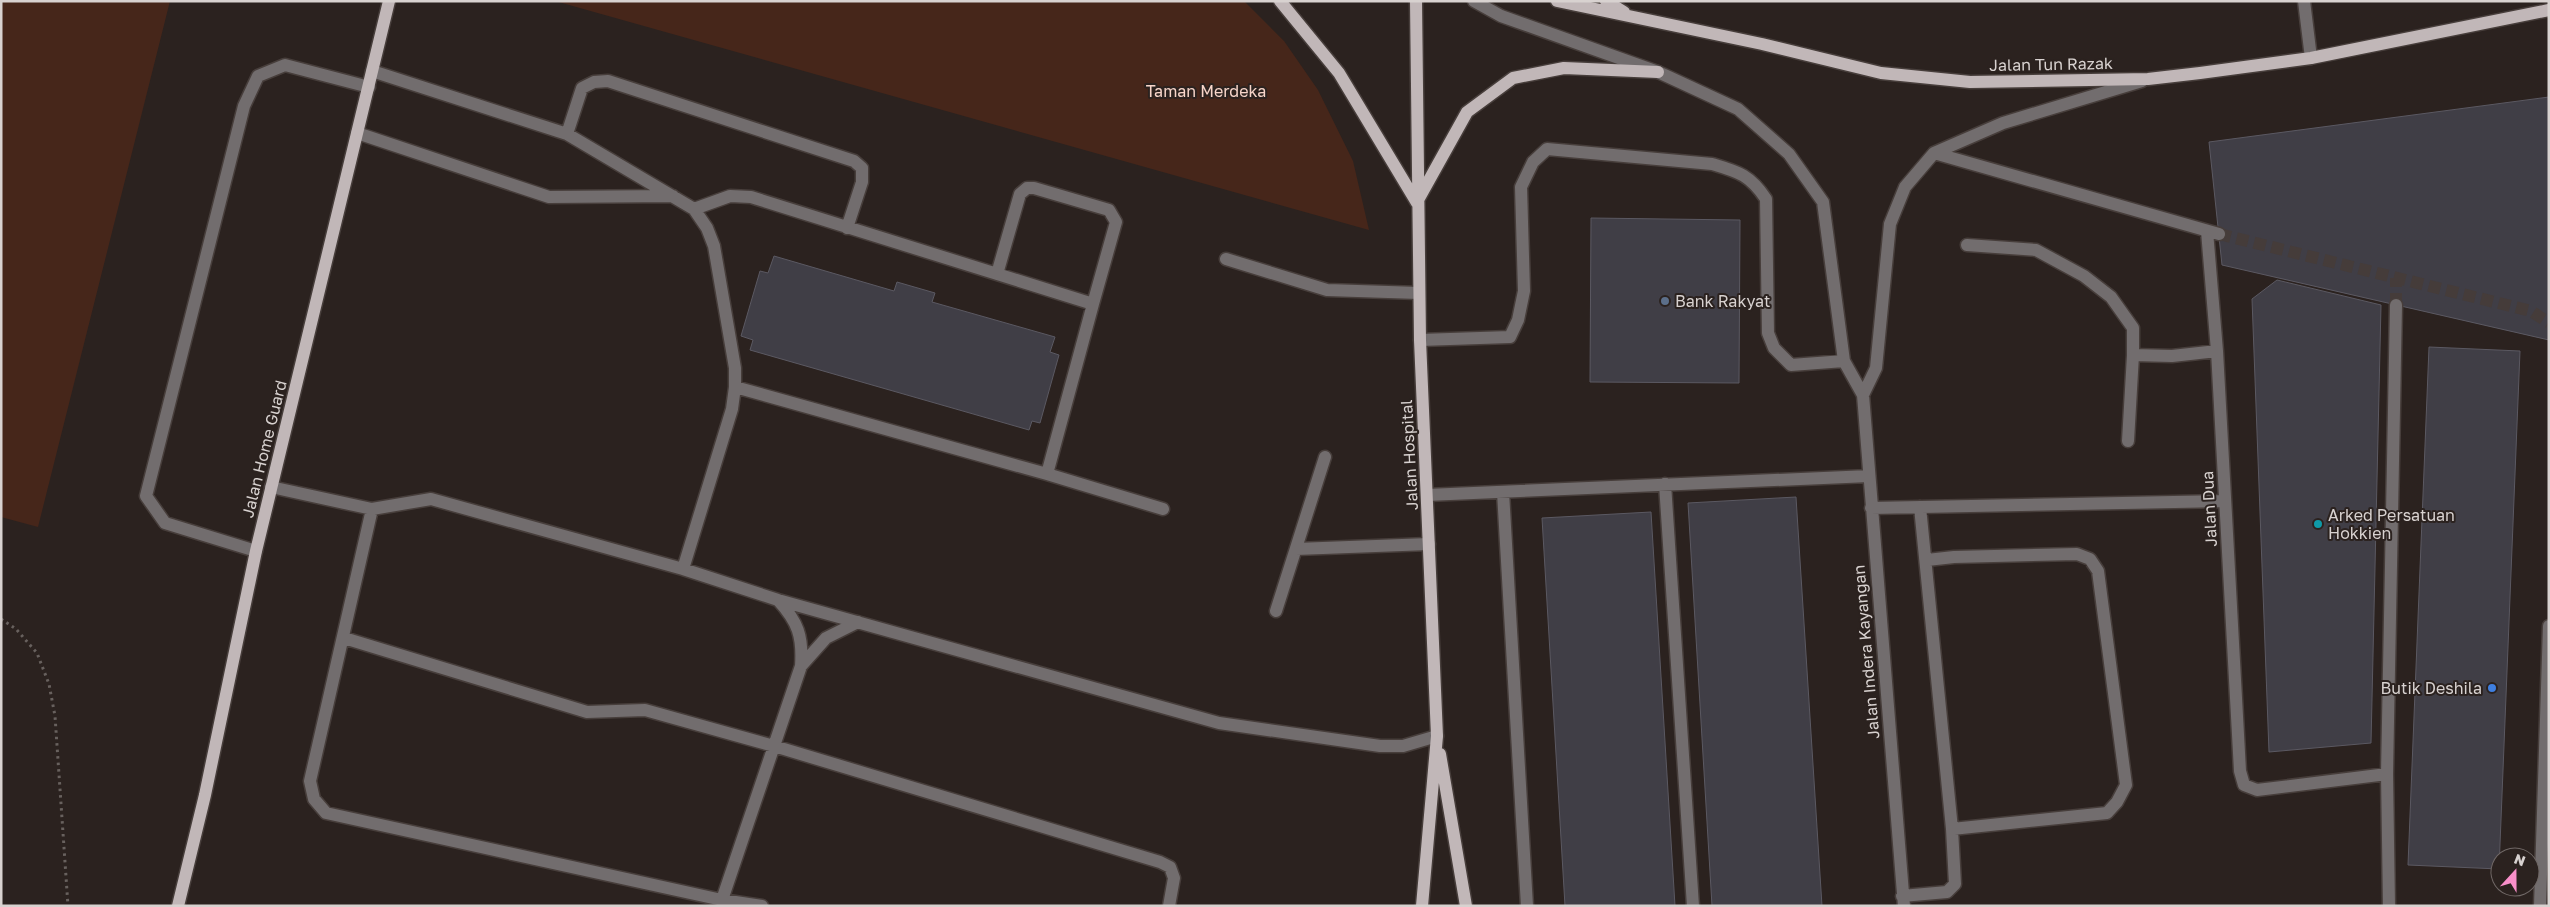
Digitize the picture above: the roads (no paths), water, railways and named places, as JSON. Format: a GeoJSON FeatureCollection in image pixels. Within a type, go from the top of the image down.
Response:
{"type":"FeatureCollection","features":[{"type":"Feature","properties":{"kind":"main road","name":"Jalan Home Guard"},"geometry":{"type":"LineString","coordinates":[[178,906],[205,795],[256,551],[389,1]]}},
{"type":"Feature","properties":{"kind":"main road"},"geometry":{"type":"LineString","coordinates":[[1280,1],[1339,73],[1417,203]]}},
{"type":"Feature","properties":{"kind":"main road","name":"Jalan Hospital"},"geometry":{"type":"LineString","coordinates":[[1416,1],[1420,340],[1437,736],[1422,906]]}},
{"type":"Feature","properties":{"kind":"main road","name":"Jalan Tun Razak"},"geometry":{"type":"LineString","coordinates":[[1557,1],[1762,44],[1881,73],[1970,82],[2148,79],[2311,58],[2549,10]]}},
{"type":"Feature","properties":{"kind":"main road"},"geometry":{"type":"LineString","coordinates":[[1606,1],[1632,17]]}},
{"type":"Feature","properties":{"kind":"main road"},"geometry":{"type":"LineString","coordinates":[[1417,203],[1467,112],[1513,78],[1564,68],[1658,72]]}},
{"type":"Feature","properties":{"kind":"main road"},"geometry":{"type":"LineString","coordinates":[[1437,736],[1466,906]]}},
{"type":"Feature","properties":{"kind":"street"},"geometry":{"type":"LineString","coordinates":[[1474,1],[1502,16],[1658,72],[1738,109],[1788,154],[1823,202],[1844,361],[1863,395]]}},
{"type":"Feature","properties":{"kind":"street"},"geometry":{"type":"LineString","coordinates":[[2304,1],[2311,58]]}},
{"type":"Feature","properties":{"kind":"street"},"geometry":{"type":"LineString","coordinates":[[256,551],[165,523],[146,496],[244,106],[258,76],[285,65],[369,87]]}},
{"type":"Feature","properties":{"kind":"street"},"geometry":{"type":"LineString","coordinates":[[372,71],[567,134],[694,209],[707,228],[714,246],[735,368],[735,387],[732,409],[684,569]]}},
{"type":"Feature","properties":{"kind":"street"},"geometry":{"type":"LineString","coordinates":[[1863,395],[1876,368],[1890,224],[1904,188],[1934,153],[2003,123],[2148,79]]}},
{"type":"Feature","properties":{"kind":"street"},"geometry":{"type":"LineString","coordinates":[[567,134],[582,88],[594,82],[608,81],[854,161],[862,168],[862,182],[847,228]]}},
{"type":"Feature","properties":{"kind":"street"},"geometry":{"type":"LineString","coordinates":[[358,133],[549,197],[673,196]]}},
{"type":"Feature","properties":{"kind":"street"},"geometry":{"type":"LineString","coordinates":[[1420,340],[1510,337],[1518,320],[1524,291],[1521,187],[1532,162],[1547,149],[1712,164],[1732,170],[1755,182],[1766,200],[1768,333],[1774,348],[1790,365],[1844,361]]}},
{"type":"Feature","properties":{"kind":"street","name":"Jalan Dua"},"geometry":{"type":"LineString","coordinates":[[1934,153],[2213,232],[2217,351],[2240,771],[2244,785],[2257,790],[2387,774]]}},
{"type":"Feature","properties":{"kind":"street"},"geometry":{"type":"LineString","coordinates":[[997,274],[1020,194],[1027,188],[1034,188],[1109,210],[1116,222],[1047,474]]}},
{"type":"Feature","properties":{"kind":"street"},"geometry":{"type":"LineString","coordinates":[[694,209],[730,196],[751,197],[1093,304]]}},
{"type":"Feature","properties":{"kind":"street"},"geometry":{"type":"LineString","coordinates":[[1968,245],[2036,250],[2084,276],[2111,297],[2133,328],[2128,441]]}},
{"type":"Feature","properties":{"kind":"street"},"geometry":{"type":"LineString","coordinates":[[1226,259],[1327,290],[1419,293]]}},
{"type":"Feature","properties":{"kind":"street"},"geometry":{"type":"LineString","coordinates":[[2389,906],[2387,774],[2396,305]]}},
{"type":"Feature","properties":{"kind":"street"},"geometry":{"type":"LineString","coordinates":[[2133,354],[2172,356],[2217,351]]}},
{"type":"Feature","properties":{"kind":"street"},"geometry":{"type":"LineString","coordinates":[[735,387],[1047,474],[1163,509]]}},
{"type":"Feature","properties":{"kind":"street","name":"Jalan Indera Kayangan"},"geometry":{"type":"LineString","coordinates":[[1863,395],[1903,901]]}},
{"type":"Feature","properties":{"kind":"street"},"geometry":{"type":"LineString","coordinates":[[1276,611],[1325,458]]}},
{"type":"Feature","properties":{"kind":"street"},"geometry":{"type":"LineString","coordinates":[[1427,495],[1869,476]]}},
{"type":"Feature","properties":{"kind":"street"},"geometry":{"type":"LineString","coordinates":[[1665,484],[1693,906]]}},
{"type":"Feature","properties":{"kind":"street"},"geometry":{"type":"LineString","coordinates":[[272,487],[372,509],[431,499],[684,569],[778,600],[1219,723],[1380,746],[1416,744],[1437,736]]}},
{"type":"Feature","properties":{"kind":"street"},"geometry":{"type":"LineString","coordinates":[[1503,492],[1527,906]]}},
{"type":"Feature","properties":{"kind":"street"},"geometry":{"type":"LineString","coordinates":[[1871,508],[2225,501]]}},
{"type":"Feature","properties":{"kind":"street"},"geometry":{"type":"LineString","coordinates":[[1903,901],[1948,892],[1954,884],[1952,829],[1927,560],[1920,507]]}},
{"type":"Feature","properties":{"kind":"street"},"geometry":{"type":"LineString","coordinates":[[372,509],[310,780],[314,799],[326,813],[722,900],[762,906]]}},
{"type":"Feature","properties":{"kind":"street"},"geometry":{"type":"LineString","coordinates":[[1296,549],[1429,544]]}},
{"type":"Feature","properties":{"kind":"street"},"geometry":{"type":"LineString","coordinates":[[1927,560],[1954,557],[2077,554],[2090,559],[2098,570],[2126,785],[2117,802],[2107,814],[1952,829]]}},
{"type":"Feature","properties":{"kind":"street"},"geometry":{"type":"LineString","coordinates":[[722,900],[801,666],[802,649],[799,632],[792,615],[778,600]]}},
{"type":"Feature","properties":{"kind":"street"},"geometry":{"type":"LineString","coordinates":[[801,666],[826,638],[858,622]]}},
{"type":"Feature","properties":{"kind":"street"},"geometry":{"type":"LineString","coordinates":[[2540,906],[2549,626]]}},
{"type":"Feature","properties":{"kind":"street"},"geometry":{"type":"LineString","coordinates":[[344,638],[587,712],[645,710],[774,746],[1160,862],[1170,867],[1174,878],[1169,906]]}},
{"type":"Feature","properties":{"kind":"tunnel"},"geometry":{"type":"LineString","coordinates":[[2219,234],[2531,311],[2549,323]]}},
{"type":"Feature","properties":{"kind":"tunnel"},"geometry":{"type":"LineString","coordinates":[[2396,278],[2396,305]]}},
{"type":"Feature","properties":{"kind":"place","name":"Bank Rakyat"},"geometry":{"type":"Point","coordinates":[1665,301]}},
{"type":"Feature","properties":{"kind":"place","name":"Arked Persatuan Hokkien"},"geometry":{"type":"Point","coordinates":[2318,524]}},
{"type":"Feature","properties":{"kind":"place","name":"Butik Deshila"},"geometry":{"type":"Point","coordinates":[2492,688]}},
{"type":"Feature","properties":{"kind":"park label","name":"Taman Merdeka"},"geometry":{"type":"Point","coordinates":[1206,91]}}]}
